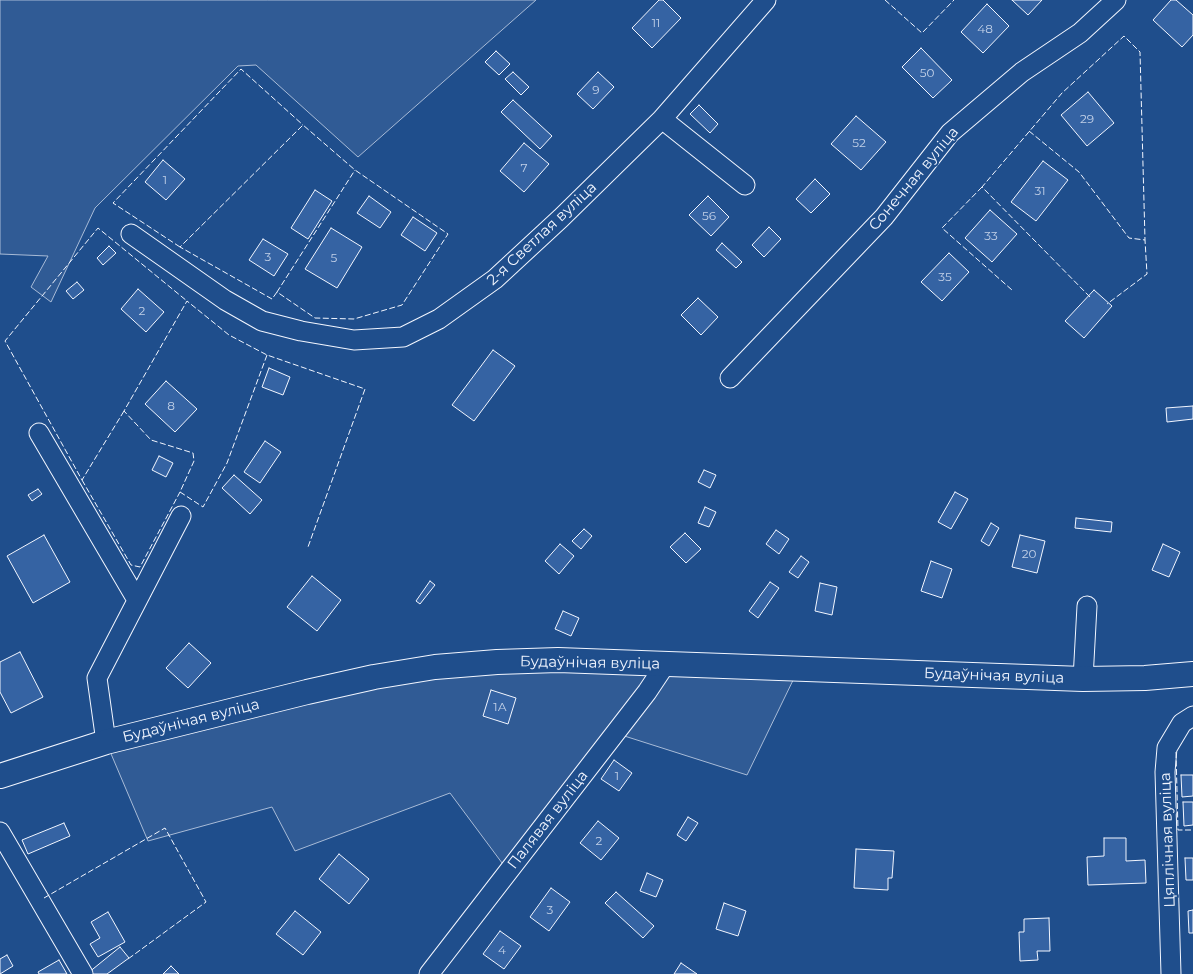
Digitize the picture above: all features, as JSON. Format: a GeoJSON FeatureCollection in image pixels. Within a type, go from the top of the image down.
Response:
{"type":"FeatureCollection","features":[{"type":"Feature","properties":{"kind":"main road","name":"Будаўнічая вуліца"},"geometry":{"type":"LineString","coordinates":[[0,776],[106,742],[307,692],[374,677],[435,667],[558,660],[1084,679],[1145,678],[1193,674]]}},
{"type":"Feature","properties":{"kind":"street","name":"2-я Светлая вуліца"},"geometry":{"type":"LineString","coordinates":[[131,234],[225,300],[262,321],[300,331],[354,340],[403,337],[439,319],[496,279],[662,119],[766,0]]}},
{"type":"Feature","properties":{"kind":"street","name":"Сонечная вуліца"},"geometry":{"type":"LineString","coordinates":[[730,378],[884,217],[950,133],[1022,72],[1080,33],[1116,0]]}},
{"type":"Feature","properties":{"kind":"street"},"geometry":{"type":"LineString","coordinates":[[662,119],[745,185]]}},
{"type":"Feature","properties":{"kind":"street"},"geometry":{"type":"LineString","coordinates":[[39,433],[137,600]]}},
{"type":"Feature","properties":{"kind":"street"},"geometry":{"type":"LineString","coordinates":[[106,742],[97,678],[180,516]]}},
{"type":"Feature","properties":{"kind":"street"},"geometry":{"type":"LineString","coordinates":[[1084,679],[1087,606]]}},
{"type":"Feature","properties":{"kind":"street","name":"Палявая вуліца"},"geometry":{"type":"LineString","coordinates":[[429,974],[647,692],[665,665]]}},
{"type":"Feature","properties":{"kind":"street","name":"Цяплічная вуліца"},"geometry":{"type":"LineString","coordinates":[[1171,974],[1165,772],[1167,748],[1182,723],[1193,716]]}},
{"type":"Feature","properties":{"kind":"street"},"geometry":{"type":"LineString","coordinates":[[0,832],[82,974]]}},
{"type":"Feature","properties":{"kind":"shaded area"},"geometry":{"type":"Polygon","coordinates":[[[0,0],[536,0],[358,157],[256,65],[238,66],[95,208],[51,302],[31,287],[48,256],[0,254],[0,0]]]}},
{"type":"Feature","properties":{"kind":"shaded area"},"geometry":{"type":"Polygon","coordinates":[[[435,667],[798,670],[747,775],[615,733],[508,871],[450,793],[295,851],[272,807],[148,841],[106,742],[435,667]]]}},
{"type":"Feature","properties":{"kind":"building"},"geometry":{"type":"Polygon","coordinates":[[[659,0],[663,0],[681,18],[652,48],[632,28],[659,0]]]}},
{"type":"Feature","properties":{"kind":"building"},"geometry":{"type":"Polygon","coordinates":[[[1012,0],[1042,0],[1028,15],[1012,0]]]}},
{"type":"Feature","properties":{"kind":"building"},"geometry":{"type":"Polygon","coordinates":[[[1171,0],[1176,0],[1193,15],[1193,35],[1182,47],[1153,20],[1171,0]]]}},
{"type":"Feature","properties":{"kind":"building"},"geometry":{"type":"Polygon","coordinates":[[[987,4],[1009,26],[983,53],[961,32],[987,4]]]}},
{"type":"Feature","properties":{"kind":"building"},"geometry":{"type":"Polygon","coordinates":[[[921,48],[952,80],[933,98],[902,67],[921,48]]]}},
{"type":"Feature","properties":{"kind":"building"},"geometry":{"type":"Polygon","coordinates":[[[496,51],[510,64],[499,75],[485,62],[496,51]]]}},
{"type":"Feature","properties":{"kind":"building"},"geometry":{"type":"Polygon","coordinates":[[[513,72],[529,87],[521,95],[505,79],[513,72]]]}},
{"type":"Feature","properties":{"kind":"building"},"geometry":{"type":"Polygon","coordinates":[[[598,72],[614,87],[593,109],[577,94],[598,72]]]}},
{"type":"Feature","properties":{"kind":"building"},"geometry":{"type":"Polygon","coordinates":[[[1088,92],[1114,123],[1087,146],[1061,115],[1088,92]]]}},
{"type":"Feature","properties":{"kind":"building"},"geometry":{"type":"Polygon","coordinates":[[[513,100],[552,136],[540,149],[501,112],[513,100]]]}},
{"type":"Feature","properties":{"kind":"building"},"geometry":{"type":"Polygon","coordinates":[[[699,105],[718,124],[710,133],[690,114],[699,105]]]}},
{"type":"Feature","properties":{"kind":"building"},"geometry":{"type":"Polygon","coordinates":[[[856,116],[886,142],[861,170],[831,144],[856,116]]]}},
{"type":"Feature","properties":{"kind":"building"},"geometry":{"type":"Polygon","coordinates":[[[524,143],[549,164],[524,192],[500,171],[524,143]]]}},
{"type":"Feature","properties":{"kind":"building"},"geometry":{"type":"Polygon","coordinates":[[[163,160],[185,179],[166,200],[145,182],[163,160]]]}},
{"type":"Feature","properties":{"kind":"building"},"geometry":{"type":"Polygon","coordinates":[[[1043,161],[1068,180],[1036,221],[1011,202],[1043,161]]]}},
{"type":"Feature","properties":{"kind":"building"},"geometry":{"type":"Polygon","coordinates":[[[815,179],[830,194],[811,213],[796,199],[815,179]]]}},
{"type":"Feature","properties":{"kind":"building"},"geometry":{"type":"Polygon","coordinates":[[[315,190],[332,201],[308,239],[291,228],[315,190]]]}},
{"type":"Feature","properties":{"kind":"building"},"geometry":{"type":"Polygon","coordinates":[[[369,196],[391,212],[380,228],[357,213],[369,196]]]}},
{"type":"Feature","properties":{"kind":"building"},"geometry":{"type":"Polygon","coordinates":[[[708,196],[729,217],[711,236],[689,215],[708,196]]]}},
{"type":"Feature","properties":{"kind":"building"},"geometry":{"type":"Polygon","coordinates":[[[990,210],[1017,234],[992,262],[965,238],[990,210]]]}},
{"type":"Feature","properties":{"kind":"building"},"geometry":{"type":"Polygon","coordinates":[[[413,217],[437,233],[425,251],[401,235],[413,217]]]}},
{"type":"Feature","properties":{"kind":"building"},"geometry":{"type":"Polygon","coordinates":[[[769,227],[781,239],[764,257],[752,245],[769,227]]]}},
{"type":"Feature","properties":{"kind":"building"},"geometry":{"type":"Polygon","coordinates":[[[331,228],[362,247],[337,288],[305,269],[331,228]]]}},
{"type":"Feature","properties":{"kind":"building"},"geometry":{"type":"Polygon","coordinates":[[[263,239],[288,254],[274,276],[249,260],[263,239]]]}},
{"type":"Feature","properties":{"kind":"building"},"geometry":{"type":"Polygon","coordinates":[[[722,243],[742,262],[736,268],[716,250],[722,243]]]}},
{"type":"Feature","properties":{"kind":"building"},"geometry":{"type":"Polygon","coordinates":[[[109,246],[116,253],[103,265],[97,258],[109,246]]]}},
{"type":"Feature","properties":{"kind":"building"},"geometry":{"type":"Polygon","coordinates":[[[949,253],[969,272],[942,301],[921,282],[949,253]]]}},
{"type":"Feature","properties":{"kind":"building"},"geometry":{"type":"Polygon","coordinates":[[[77,282],[84,290],[73,299],[66,291],[77,282]]]}},
{"type":"Feature","properties":{"kind":"building"},"geometry":{"type":"Polygon","coordinates":[[[138,289],[164,312],[146,332],[121,309],[138,289]]]}},
{"type":"Feature","properties":{"kind":"building"},"geometry":{"type":"Polygon","coordinates":[[[1094,290],[1112,306],[1084,338],[1065,321],[1094,290]]]}},
{"type":"Feature","properties":{"kind":"building"},"geometry":{"type":"Polygon","coordinates":[[[698,298],[718,317],[701,335],[681,315],[698,298]]]}},
{"type":"Feature","properties":{"kind":"building"},"geometry":{"type":"Polygon","coordinates":[[[493,350],[515,366],[474,421],[452,405],[493,350]]]}},
{"type":"Feature","properties":{"kind":"building"},"geometry":{"type":"Polygon","coordinates":[[[269,368],[290,377],[283,395],[262,387],[269,368]]]}},
{"type":"Feature","properties":{"kind":"building"},"geometry":{"type":"Polygon","coordinates":[[[166,381],[197,409],[175,432],[145,404],[166,381]]]}},
{"type":"Feature","properties":{"kind":"building"},"geometry":{"type":"Polygon","coordinates":[[[1193,406],[1193,419],[1167,422],[1166,408],[1193,406]]]}},
{"type":"Feature","properties":{"kind":"building"},"geometry":{"type":"Polygon","coordinates":[[[265,441],[281,452],[260,483],[244,472],[265,441]]]}},
{"type":"Feature","properties":{"kind":"building"},"geometry":{"type":"Polygon","coordinates":[[[159,456],[173,463],[166,477],[152,470],[159,456]]]}},
{"type":"Feature","properties":{"kind":"building"},"geometry":{"type":"Polygon","coordinates":[[[704,470],[716,475],[710,488],[698,482],[704,470]]]}},
{"type":"Feature","properties":{"kind":"building"},"geometry":{"type":"Polygon","coordinates":[[[234,475],[262,500],[250,514],[222,488],[234,475]]]}},
{"type":"Feature","properties":{"kind":"building"},"geometry":{"type":"Polygon","coordinates":[[[38,489],[42,494],[32,501],[28,495],[38,489]]]}},
{"type":"Feature","properties":{"kind":"building"},"geometry":{"type":"Polygon","coordinates":[[[955,492],[968,499],[951,529],[938,522],[955,492]]]}},
{"type":"Feature","properties":{"kind":"building"},"geometry":{"type":"Polygon","coordinates":[[[705,507],[716,512],[709,527],[698,523],[705,507]]]}},
{"type":"Feature","properties":{"kind":"building"},"geometry":{"type":"Polygon","coordinates":[[[1076,518],[1112,522],[1111,532],[1075,528],[1076,518]]]}},
{"type":"Feature","properties":{"kind":"building"},"geometry":{"type":"Polygon","coordinates":[[[991,523],[999,528],[989,546],[981,541],[991,523]]]}},
{"type":"Feature","properties":{"kind":"building"},"geometry":{"type":"Polygon","coordinates":[[[584,529],[592,536],[581,549],[572,541],[584,529]]]}},
{"type":"Feature","properties":{"kind":"building"},"geometry":{"type":"Polygon","coordinates":[[[776,530],[789,539],[779,554],[766,544],[776,530]]]}},
{"type":"Feature","properties":{"kind":"building"},"geometry":{"type":"Polygon","coordinates":[[[685,533],[701,549],[686,563],[670,547],[685,533]]]}},
{"type":"Feature","properties":{"kind":"building"},"geometry":{"type":"Polygon","coordinates":[[[44,535],[70,582],[33,603],[7,556],[44,535]]]}},
{"type":"Feature","properties":{"kind":"building"},"geometry":{"type":"Polygon","coordinates":[[[1020,535],[1045,541],[1037,573],[1012,567],[1020,535]]]}},
{"type":"Feature","properties":{"kind":"building"},"geometry":{"type":"Polygon","coordinates":[[[560,544],[574,556],[559,574],[545,561],[560,544]]]}},
{"type":"Feature","properties":{"kind":"building"},"geometry":{"type":"Polygon","coordinates":[[[1163,544],[1180,552],[1169,577],[1152,570],[1163,544]]]}},
{"type":"Feature","properties":{"kind":"building"},"geometry":{"type":"Polygon","coordinates":[[[801,556],[809,562],[798,578],[789,572],[801,556]]]}},
{"type":"Feature","properties":{"kind":"building"},"geometry":{"type":"Polygon","coordinates":[[[931,561],[952,569],[942,598],[921,591],[931,561]]]}},
{"type":"Feature","properties":{"kind":"building"},"geometry":{"type":"Polygon","coordinates":[[[312,576],[341,600],[317,631],[287,607],[312,576]]]}},
{"type":"Feature","properties":{"kind":"building"},"geometry":{"type":"Polygon","coordinates":[[[430,581],[435,585],[420,604],[416,601],[430,581]]]}},
{"type":"Feature","properties":{"kind":"building"},"geometry":{"type":"Polygon","coordinates":[[[770,582],[779,588],[758,618],[749,611],[770,582]]]}},
{"type":"Feature","properties":{"kind":"building"},"geometry":{"type":"Polygon","coordinates":[[[820,583],[837,587],[832,615],[815,611],[820,583]]]}},
{"type":"Feature","properties":{"kind":"building"},"geometry":{"type":"Polygon","coordinates":[[[563,611],[579,618],[571,636],[555,629],[563,611]]]}},
{"type":"Feature","properties":{"kind":"building"},"geometry":{"type":"Polygon","coordinates":[[[189,643],[211,663],[188,688],[166,668],[189,643]]]}},
{"type":"Feature","properties":{"kind":"building"},"geometry":{"type":"Polygon","coordinates":[[[20,652],[43,697],[11,713],[0,692],[0,662],[20,652]]]}},
{"type":"Feature","properties":{"kind":"building"},"geometry":{"type":"Polygon","coordinates":[[[491,690],[516,698],[508,724],[483,716],[491,690]]]}},
{"type":"Feature","properties":{"kind":"building"},"geometry":{"type":"Polygon","coordinates":[[[614,760],[632,773],[619,791],[601,779],[614,760]]]}},
{"type":"Feature","properties":{"kind":"building"},"geometry":{"type":"Polygon","coordinates":[[[1181,775],[1193,775],[1193,796],[1182,797],[1181,775]]]}},
{"type":"Feature","properties":{"kind":"building"},"geometry":{"type":"Polygon","coordinates":[[[1183,802],[1193,802],[1193,825],[1184,826],[1183,802]]]}},
{"type":"Feature","properties":{"kind":"building"},"geometry":{"type":"Polygon","coordinates":[[[688,817],[698,823],[686,841],[677,835],[688,817]]]}},
{"type":"Feature","properties":{"kind":"building"},"geometry":{"type":"Polygon","coordinates":[[[598,821],[619,838],[601,860],[580,843],[598,821]]]}},
{"type":"Feature","properties":{"kind":"building"},"geometry":{"type":"Polygon","coordinates":[[[64,823],[70,836],[28,854],[22,840],[64,823]]]}},
{"type":"Feature","properties":{"kind":"building"},"geometry":{"type":"Polygon","coordinates":[[[1104,838],[1126,838],[1126,861],[1145,860],[1146,883],[1088,885],[1087,857],[1104,856],[1104,838]]]}},
{"type":"Feature","properties":{"kind":"building"},"geometry":{"type":"Polygon","coordinates":[[[856,849],[894,851],[892,878],[888,878],[888,890],[854,888],[856,849]]]}},
{"type":"Feature","properties":{"kind":"building"},"geometry":{"type":"Polygon","coordinates":[[[339,854],[369,879],[349,904],[319,879],[339,854]]]}},
{"type":"Feature","properties":{"kind":"building"},"geometry":{"type":"Polygon","coordinates":[[[1185,858],[1193,858],[1193,880],[1186,880],[1185,858]]]}},
{"type":"Feature","properties":{"kind":"building"},"geometry":{"type":"Polygon","coordinates":[[[647,873],[663,880],[656,897],[640,891],[647,873]]]}},
{"type":"Feature","properties":{"kind":"building"},"geometry":{"type":"Polygon","coordinates":[[[551,888],[570,902],[549,931],[530,917],[551,888]]]}},
{"type":"Feature","properties":{"kind":"building"},"geometry":{"type":"Polygon","coordinates":[[[616,892],[654,926],[643,938],[605,903],[616,892]]]}},
{"type":"Feature","properties":{"kind":"building"},"geometry":{"type":"Polygon","coordinates":[[[724,903],[746,911],[738,936],[716,929],[724,903]]]}},
{"type":"Feature","properties":{"kind":"building"},"geometry":{"type":"Polygon","coordinates":[[[1193,910],[1193,933],[1189,933],[1188,911],[1193,910]]]}},
{"type":"Feature","properties":{"kind":"building"},"geometry":{"type":"Polygon","coordinates":[[[295,911],[321,932],[303,955],[276,934],[295,911]]]}},
{"type":"Feature","properties":{"kind":"building"},"geometry":{"type":"Polygon","coordinates":[[[108,912],[125,942],[98,957],[90,944],[100,938],[91,922],[108,912]]]}},
{"type":"Feature","properties":{"kind":"building"},"geometry":{"type":"Polygon","coordinates":[[[1049,918],[1050,951],[1037,951],[1038,960],[1020,961],[1019,932],[1024,932],[1024,919],[1049,918]]]}},
{"type":"Feature","properties":{"kind":"building"},"geometry":{"type":"Polygon","coordinates":[[[500,931],[521,946],[504,969],[483,954],[500,931]]]}},
{"type":"Feature","properties":{"kind":"building"},"geometry":{"type":"Polygon","coordinates":[[[120,947],[129,958],[107,974],[88,973],[120,947]]]}},
{"type":"Feature","properties":{"kind":"building"},"geometry":{"type":"Polygon","coordinates":[[[7,955],[13,966],[0,974],[0,959],[7,955]]]}},
{"type":"Feature","properties":{"kind":"building"},"geometry":{"type":"Polygon","coordinates":[[[59,960],[67,974],[39,974],[38,972],[59,960]]]}},
{"type":"Feature","properties":{"kind":"building"},"geometry":{"type":"Polygon","coordinates":[[[681,963],[697,974],[674,974],[681,963]]]}},
{"type":"Feature","properties":{"kind":"building"},"geometry":{"type":"Polygon","coordinates":[[[171,966],[179,974],[163,974],[171,966]]]}},
{"type":"Feature","properties":{"kind":"fence"},"geometry":{"type":"LineString","coordinates":[[885,0],[922,33],[954,0]]}},
{"type":"Feature","properties":{"kind":"fence"},"geometry":{"type":"LineString","coordinates":[[1090,297],[982,187],[1062,93],[1124,36],[1140,52],[1145,240]]}},
{"type":"Feature","properties":{"kind":"fence"},"geometry":{"type":"LineString","coordinates":[[180,247],[113,203],[241,69],[303,125]]}},
{"type":"Feature","properties":{"kind":"fence"},"geometry":{"type":"LineString","coordinates":[[277,292],[272,299],[180,247],[303,125],[355,170],[448,234],[402,305],[354,319],[315,318],[277,292],[355,170]]}},
{"type":"Feature","properties":{"kind":"fence"},"geometry":{"type":"LineString","coordinates":[[1029,131],[1079,172],[1129,238],[1145,240],[1147,274],[1107,304]]}},
{"type":"Feature","properties":{"kind":"fence"},"geometry":{"type":"LineString","coordinates":[[982,187],[942,228],[1012,290]]}},
{"type":"Feature","properties":{"kind":"fence"},"geometry":{"type":"LineString","coordinates":[[124,411],[82,480],[5,341],[98,228],[187,301]]}},
{"type":"Feature","properties":{"kind":"fence"},"geometry":{"type":"LineString","coordinates":[[267,355],[227,463],[203,507],[180,492],[194,461],[193,453],[151,440],[124,411],[187,301],[229,335],[267,355],[365,389],[308,547]]}},
{"type":"Feature","properties":{"kind":"fence"},"geometry":{"type":"LineString","coordinates":[[82,480],[131,565],[140,567],[180,492]]}},
{"type":"Feature","properties":{"kind":"fence"},"geometry":{"type":"LineString","coordinates":[[1176,752],[1178,830],[1193,830]]}},
{"type":"Feature","properties":{"kind":"fence"},"geometry":{"type":"LineString","coordinates":[[44,898],[165,828],[206,902],[128,959]]}}]}
